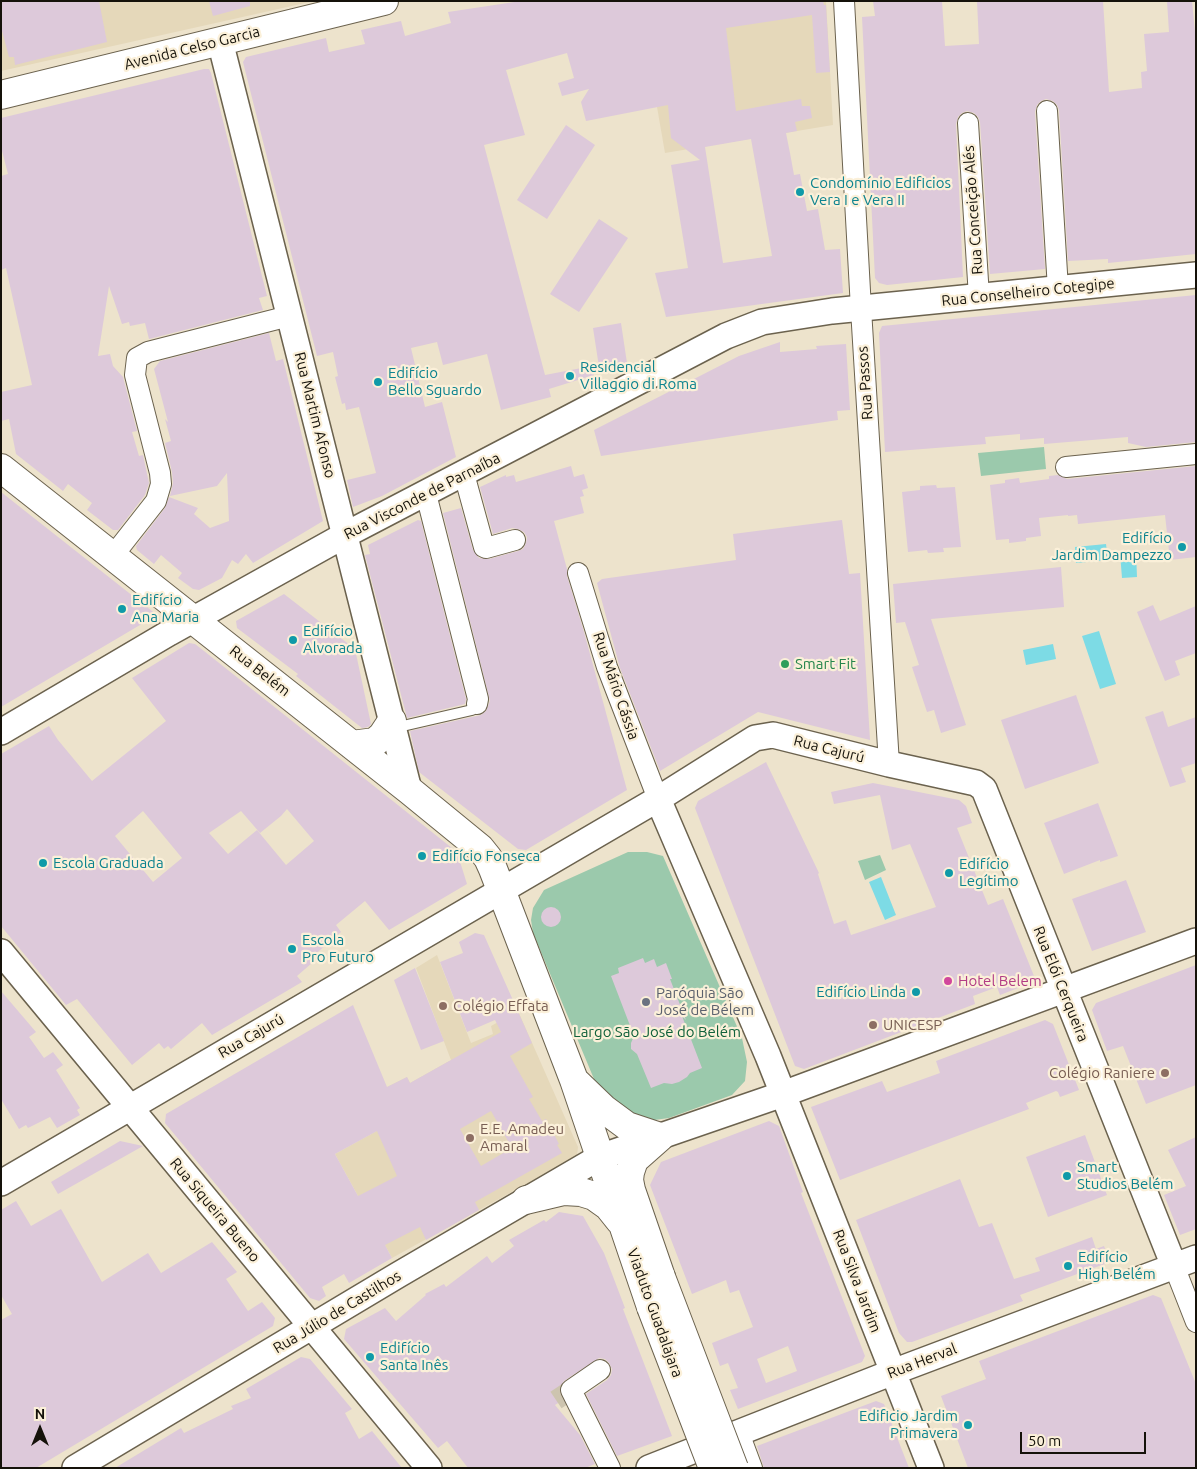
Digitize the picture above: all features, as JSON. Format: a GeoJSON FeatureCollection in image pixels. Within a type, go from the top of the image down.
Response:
{"type":"FeatureCollection","features":[{"type":"Feature","properties":{"kind":"main road","name":"Avenida Celso Garcia"},"geometry":{"type":"LineString","coordinates":[[1,94],[384,1]]}},
{"type":"Feature","properties":{"kind":"main road","name":"Rua Belém"},"geometry":{"type":"LineString","coordinates":[[1,468],[480,848],[493,869],[501,889]]}},
{"type":"Feature","properties":{"kind":"main road"},"geometry":{"type":"LineString","coordinates":[[352,745],[375,742],[393,725]]}},
{"type":"Feature","properties":{"kind":"main road"},"geometry":{"type":"LineString","coordinates":[[501,889],[574,1080],[600,1157]]}},
{"type":"Feature","properties":{"kind":"main road"},"geometry":{"type":"LineString","coordinates":[[574,1080],[604,1110],[627,1126],[660,1137]]}},
{"type":"Feature","properties":{"kind":"main road","name":"Viaduto Guadalajara"},"geometry":{"type":"LineString","coordinates":[[660,1137],[634,1160],[629,1175],[631,1221],[651,1307],[713,1468]]}},
{"type":"Feature","properties":{"kind":"main road","name":"Viaduto Guadalajara"},"geometry":{"type":"LineString","coordinates":[[600,1157],[631,1221],[734,1468]]}},
{"type":"Feature","properties":{"kind":"main road"},"geometry":{"type":"LineString","coordinates":[[526,1200],[564,1191],[581,1192],[594,1196],[631,1221]]}},
{"type":"Feature","properties":{"kind":"street","name":"Rua Passos"},"geometry":{"type":"LineString","coordinates":[[844,1],[889,764]]}},
{"type":"Feature","properties":{"kind":"street","name":"Rua Martim Afonso"},"geometry":{"type":"LineString","coordinates":[[220,41],[409,790]]}},
{"type":"Feature","properties":{"kind":"street"},"geometry":{"type":"LineString","coordinates":[[1047,111],[1058,289]]}},
{"type":"Feature","properties":{"kind":"street","name":"Rua Conceição Alés"},"geometry":{"type":"LineString","coordinates":[[968,123],[979,297]]}},
{"type":"Feature","properties":{"kind":"street","name":"Rua Conselheiro Cotegipe"},"geometry":{"type":"LineString","coordinates":[[861,309],[1196,275]]}},
{"type":"Feature","properties":{"kind":"street","name":"Rua Visconde de Parnaíba"},"geometry":{"type":"LineString","coordinates":[[1,732],[193,619],[345,535],[726,336],[762,322],[801,315],[861,309]]}},
{"type":"Feature","properties":{"kind":"street"},"geometry":{"type":"LineString","coordinates":[[112,557],[156,501],[161,484],[160,473],[135,375],[137,358],[148,352],[289,316]]}},
{"type":"Feature","properties":{"kind":"street"},"geometry":{"type":"LineString","coordinates":[[1066,467],[1196,454]]}},
{"type":"Feature","properties":{"kind":"street"},"geometry":{"type":"LineString","coordinates":[[464,474],[484,547],[515,540]]}},
{"type":"Feature","properties":{"kind":"street"},"geometry":{"type":"LineString","coordinates":[[426,494],[478,699],[477,704]]}},
{"type":"Feature","properties":{"kind":"street","name":"Rua Mário Cássia"},"geometry":{"type":"LineString","coordinates":[[578,573],[607,667],[658,799]]}},
{"type":"Feature","properties":{"kind":"street","name":"Rua Cajurú"},"geometry":{"type":"LineString","coordinates":[[658,799],[755,738],[765,735],[773,735],[889,764],[976,783],[982,787]]}},
{"type":"Feature","properties":{"kind":"street","name":"Rua Elói Cerqueira"},"geometry":{"type":"LineString","coordinates":[[982,787],[1063,990],[1185,1262],[1196,1322]]}},
{"type":"Feature","properties":{"kind":"street"},"geometry":{"type":"LineString","coordinates":[[501,889],[658,799],[783,1094]]}},
{"type":"Feature","properties":{"kind":"street","name":"Rua Cajurú"},"geometry":{"type":"LineString","coordinates":[[1,1183],[501,889]]}},
{"type":"Feature","properties":{"kind":"street"},"geometry":{"type":"LineString","coordinates":[[600,1157],[783,1094],[1196,940]]}},
{"type":"Feature","properties":{"kind":"street","name":"Rua Siqueira Bueno"},"geometry":{"type":"LineString","coordinates":[[1,952],[429,1468]]}},
{"type":"Feature","properties":{"kind":"street","name":"Rua Silva Jardim"},"geometry":{"type":"LineString","coordinates":[[783,1094],[931,1468]]}},
{"type":"Feature","properties":{"kind":"street","name":"Rua Júlio de Castilhos"},"geometry":{"type":"LineString","coordinates":[[75,1468],[600,1157]]}},
{"type":"Feature","properties":{"kind":"street","name":"Rua Herval"},"geometry":{"type":"LineString","coordinates":[[649,1468],[689,1460],[739,1433],[893,1372],[1185,1262]]}},
{"type":"Feature","properties":{"kind":"street"},"geometry":{"type":"LineString","coordinates":[[600,1370],[571,1390],[610,1468]]}},
{"type":"Feature","properties":{"kind":"street"},"geometry":{"type":"LineString","coordinates":[[739,1433],[752,1468]]}},
{"type":"Feature","properties":{"kind":"lane"},"geometry":{"type":"LineString","coordinates":[[393,725],[472,710],[477,704]]}},
{"type":"Feature","properties":{"kind":"shaded area"},"geometry":{"type":"Polygon","coordinates":[[[1,1],[314,1],[1,71],[1,1]]]}},
{"type":"Feature","properties":{"kind":"shaded area"},"geometry":{"type":"Polygon","coordinates":[[[609,1],[826,1],[833,125],[665,153],[657,107],[609,1]]]}},
{"type":"Feature","properties":{"kind":"shaded area","name":"E.E. Amadeu Amaral"},"geometry":{"type":"Polygon","coordinates":[[[437,955],[471,1043],[493,1034],[491,1026],[518,1011],[578,1147],[577,1156],[392,1258],[335,1154],[400,1118],[387,1087],[407,1077],[410,1083],[451,1060],[416,968],[437,955]]]}},
{"type":"Feature","properties":{"kind":"green space"},"geometry":{"type":"Polygon","coordinates":[[[1044,447],[1046,469],[981,476],[978,453],[1044,447]]]}},
{"type":"Feature","properties":{"kind":"green space","name":"Largo São José do Belém"},"geometry":{"type":"Polygon","coordinates":[[[628,852],[647,852],[663,856],[742,1038],[747,1062],[745,1081],[732,1095],[669,1118],[647,1121],[605,1101],[533,933],[531,920],[533,908],[544,890],[628,852]]]}},
{"type":"Feature","properties":{"kind":"green space"},"geometry":{"type":"Polygon","coordinates":[[[880,855],[886,870],[865,880],[858,861],[880,855]]]}},
{"type":"Feature","properties":{"kind":"water"},"geometry":{"type":"Polygon","coordinates":[[[1106,544],[1108,560],[1076,563],[1075,547],[1106,544]]]}},
{"type":"Feature","properties":{"kind":"water"},"geometry":{"type":"Polygon","coordinates":[[[1136,552],[1137,577],[1122,578],[1120,553],[1136,552]]]}},
{"type":"Feature","properties":{"kind":"water"},"geometry":{"type":"Polygon","coordinates":[[[1099,631],[1116,684],[1100,689],[1082,636],[1099,631]]]}},
{"type":"Feature","properties":{"kind":"water"},"geometry":{"type":"Polygon","coordinates":[[[1053,644],[1056,659],[1026,665],[1023,650],[1053,644]]]}},
{"type":"Feature","properties":{"kind":"water"},"geometry":{"type":"Polygon","coordinates":[[[881,877],[896,915],[885,920],[869,882],[881,877]]]}},
{"type":"Feature","properties":{"kind":"building"},"geometry":{"type":"Polygon","coordinates":[[[1,1],[99,1],[107,42],[15,65],[14,57],[9,57],[1,27],[1,1]]]}},
{"type":"Feature","properties":{"kind":"building"},"geometry":{"type":"Polygon","coordinates":[[[209,1],[250,1],[250,6],[213,16],[209,1]]]}},
{"type":"Feature","properties":{"kind":"building"},"geometry":{"type":"Polygon","coordinates":[[[521,1],[823,1],[824,5],[826,5],[830,72],[816,73],[812,15],[726,28],[736,111],[801,99],[802,106],[810,106],[812,118],[795,122],[797,131],[786,133],[794,175],[800,174],[807,211],[818,209],[825,250],[840,249],[843,293],[666,317],[655,273],[688,268],[671,165],[700,160],[671,138],[668,105],[586,121],[581,102],[589,89],[562,96],[558,83],[574,78],[567,53],[506,70],[525,135],[484,145],[545,375],[592,366],[594,375],[549,389],[551,397],[501,410],[487,354],[443,365],[437,342],[411,348],[425,407],[442,402],[456,457],[382,496],[353,507],[347,480],[376,473],[359,407],[346,410],[345,403],[342,404],[335,377],[338,376],[333,352],[317,356],[243,62],[246,57],[326,38],[329,52],[365,44],[361,30],[401,21],[405,36],[451,23],[448,12],[521,1]],[[751,139],[705,147],[723,263],[772,256],[751,139]]]}},
{"type":"Feature","properties":{"kind":"building"},"geometry":{"type":"Polygon","coordinates":[[[873,1],[942,1],[945,46],[979,44],[977,1],[1103,1],[1109,92],[1142,88],[1141,72],[1147,71],[1144,34],[1169,32],[1167,1],[1192,1],[1196,42],[1196,254],[1108,263],[1108,259],[1068,261],[1059,110],[1053,101],[1046,99],[1037,105],[1035,112],[1045,269],[990,274],[980,122],[974,113],[967,111],[958,117],[956,124],[963,277],[887,285],[879,283],[875,278],[862,17],[875,16],[873,1]]]}},
{"type":"Feature","properties":{"kind":"building"},"geometry":{"type":"Polygon","coordinates":[[[209,69],[211,73],[267,296],[259,298],[263,310],[149,339],[145,323],[130,326],[129,322],[122,324],[109,286],[98,356],[110,354],[113,366],[123,377],[137,431],[132,432],[139,456],[143,455],[149,483],[145,495],[118,530],[113,530],[87,510],[92,503],[68,484],[63,491],[16,454],[9,419],[1,421],[1,392],[32,385],[6,268],[1,270],[1,176],[8,174],[1,147],[1,118],[209,69]]]}},
{"type":"Feature","properties":{"kind":"building"},"geometry":{"type":"Polygon","coordinates":[[[566,125],[595,145],[547,219],[517,200],[566,125]]]}},
{"type":"Feature","properties":{"kind":"building"},"geometry":{"type":"Polygon","coordinates":[[[599,219],[628,238],[579,312],[550,294],[599,219]]]}},
{"type":"Feature","properties":{"kind":"building"},"geometry":{"type":"Polygon","coordinates":[[[1196,295],[1196,442],[1146,447],[1128,443],[1128,437],[1044,444],[1044,438],[1020,440],[1020,434],[985,437],[986,444],[885,452],[879,333],[882,326],[1196,295]]]}},
{"type":"Feature","properties":{"kind":"building"},"geometry":{"type":"Polygon","coordinates":[[[621,323],[627,363],[599,367],[593,328],[621,323]]]}},
{"type":"Feature","properties":{"kind":"building"},"geometry":{"type":"Polygon","coordinates":[[[269,333],[276,361],[283,359],[323,521],[253,563],[246,554],[238,564],[232,560],[222,578],[199,590],[193,589],[178,578],[182,573],[161,555],[154,564],[137,550],[136,546],[165,508],[169,497],[198,508],[194,514],[210,528],[229,521],[227,473],[217,486],[170,496],[173,483],[172,472],[165,443],[171,441],[154,369],[160,361],[269,333]]]}},
{"type":"Feature","properties":{"kind":"building"},"geometry":{"type":"Polygon","coordinates":[[[780,342],[780,352],[817,349],[816,346],[846,344],[850,410],[837,411],[838,420],[601,456],[594,430],[739,356],[780,342]]]}},
{"type":"Feature","properties":{"kind":"building"},"geometry":{"type":"Polygon","coordinates":[[[571,466],[574,477],[584,474],[588,488],[582,490],[584,496],[580,497],[584,513],[554,521],[567,569],[567,576],[627,790],[526,850],[518,849],[419,772],[410,731],[481,715],[486,711],[490,701],[443,513],[461,508],[473,550],[479,558],[489,559],[518,551],[523,549],[527,537],[524,532],[512,528],[493,534],[480,487],[506,475],[506,477],[514,475],[516,482],[571,466]]]}},
{"type":"Feature","properties":{"kind":"building"},"geometry":{"type":"Polygon","coordinates":[[[1196,466],[1196,557],[1170,560],[1165,515],[1078,524],[1077,515],[1039,518],[1041,536],[1026,538],[1026,541],[1009,543],[1009,539],[996,540],[990,485],[1005,483],[1005,480],[1019,478],[1020,483],[1049,479],[1049,476],[1058,475],[1067,479],[1196,466]]]}},
{"type":"Feature","properties":{"kind":"building"},"geometry":{"type":"Polygon","coordinates":[[[936,485],[937,488],[955,487],[961,547],[943,548],[944,552],[928,553],[927,550],[908,552],[902,492],[920,490],[920,486],[936,485]]]}},
{"type":"Feature","properties":{"kind":"building"},"geometry":{"type":"Polygon","coordinates":[[[1,492],[157,615],[1,707],[1,492]]]}},
{"type":"Feature","properties":{"kind":"building"},"geometry":{"type":"Polygon","coordinates":[[[418,520],[421,521],[466,699],[465,704],[407,718],[365,555],[370,554],[368,545],[418,520]]]}},
{"type":"Feature","properties":{"kind":"building"},"geometry":{"type":"Polygon","coordinates":[[[842,520],[849,574],[860,573],[870,740],[758,712],[660,771],[620,668],[597,583],[602,579],[736,560],[733,534],[842,520]]]}},
{"type":"Feature","properties":{"kind":"building"},"geometry":{"type":"Polygon","coordinates":[[[1061,567],[1064,607],[931,619],[966,725],[941,733],[934,710],[927,712],[912,667],[919,665],[905,622],[896,623],[893,584],[1061,567]]]}},
{"type":"Feature","properties":{"kind":"building"},"geometry":{"type":"Polygon","coordinates":[[[284,594],[355,649],[371,724],[368,727],[362,728],[296,676],[298,674],[237,628],[236,621],[284,594]]]}},
{"type":"Feature","properties":{"kind":"building"},"geometry":{"type":"Polygon","coordinates":[[[1153,605],[1160,621],[1196,606],[1196,653],[1175,661],[1180,675],[1165,681],[1137,612],[1153,605]]]}},
{"type":"Feature","properties":{"kind":"building"},"geometry":{"type":"Polygon","coordinates":[[[189,643],[195,644],[457,852],[467,884],[389,930],[365,901],[336,925],[341,932],[312,957],[314,959],[312,963],[297,976],[302,982],[212,1035],[202,1023],[171,1049],[168,1046],[164,1049],[159,1043],[132,1065],[77,999],[66,1005],[1,926],[1,754],[49,726],[58,740],[92,781],[166,721],[132,678],[189,643]],[[287,809],[260,833],[241,811],[209,833],[228,854],[257,830],[286,865],[314,841],[287,809]],[[143,811],[115,836],[153,882],[182,858],[143,811]]]}},
{"type":"Feature","properties":{"kind":"building"},"geometry":{"type":"Polygon","coordinates":[[[1076,695],[1099,763],[1025,789],[1001,720],[1076,695]]]}},
{"type":"Feature","properties":{"kind":"building"},"geometry":{"type":"Polygon","coordinates":[[[1163,711],[1168,727],[1196,717],[1196,763],[1181,768],[1186,782],[1170,787],[1145,717],[1163,711]]]}},
{"type":"Feature","properties":{"kind":"building"},"geometry":{"type":"Polygon","coordinates":[[[766,762],[819,873],[834,924],[846,920],[851,935],[936,907],[910,844],[892,850],[880,795],[834,804],[831,792],[873,783],[959,800],[966,806],[972,823],[957,828],[988,905],[1003,899],[1036,981],[1000,995],[997,987],[973,996],[975,1004],[804,1069],[795,1066],[695,808],[698,801],[766,762]]]}},
{"type":"Feature","properties":{"kind":"building"},"geometry":{"type":"Polygon","coordinates":[[[1098,803],[1118,856],[1100,862],[1100,860],[1064,874],[1044,823],[1098,803]]]}},
{"type":"Feature","properties":{"kind":"building"},"geometry":{"type":"Polygon","coordinates":[[[1126,880],[1146,932],[1092,951],[1072,899],[1126,880]]]}},
{"type":"Feature","properties":{"kind":"building"},"geometry":{"type":"Polygon","coordinates":[[[551,907],[558,910],[561,917],[558,924],[551,927],[544,924],[541,917],[544,910],[551,907]]]}},
{"type":"Feature","properties":{"kind":"building"},"geometry":{"type":"Polygon","coordinates":[[[475,933],[484,935],[532,1043],[510,1056],[533,1097],[529,1099],[542,1121],[546,1119],[562,1153],[475,1202],[479,1210],[426,1240],[420,1227],[385,1245],[392,1258],[349,1283],[344,1274],[322,1287],[326,1296],[319,1301],[310,1298],[165,1123],[166,1114],[353,1005],[387,1087],[407,1077],[410,1083],[501,1032],[495,1020],[467,1032],[440,962],[463,953],[459,942],[475,933]],[[491,1111],[460,1129],[481,1166],[512,1148],[491,1111]],[[377,1131],[335,1154],[358,1196],[397,1176],[377,1131]]]}},
{"type":"Feature","properties":{"kind":"building"},"geometry":{"type":"Polygon","coordinates":[[[643,958],[645,963],[654,959],[657,967],[666,963],[672,979],[670,979],[686,1020],[682,1016],[702,1068],[690,1073],[679,1082],[672,1084],[664,1083],[651,1088],[637,1054],[631,1049],[634,1036],[611,976],[619,973],[618,968],[643,958]]]}},
{"type":"Feature","properties":{"kind":"building"},"geometry":{"type":"Polygon","coordinates":[[[1196,965],[1196,1085],[1146,1104],[1123,1046],[1107,1051],[1092,1010],[1096,1003],[1196,965]]]}},
{"type":"Feature","properties":{"kind":"building"},"geometry":{"type":"Polygon","coordinates":[[[415,968],[444,1041],[421,1050],[394,980],[415,968]]]}},
{"type":"Feature","properties":{"kind":"building"},"geometry":{"type":"Polygon","coordinates":[[[1,991],[36,1032],[29,1037],[44,1058],[53,1052],[63,1065],[56,1070],[80,1108],[77,1110],[80,1115],[57,1128],[50,1117],[28,1128],[26,1125],[19,1129],[1,1099],[1,991]]]}},
{"type":"Feature","properties":{"kind":"building"},"geometry":{"type":"Polygon","coordinates":[[[1045,1020],[1053,1024],[1079,1090],[1060,1097],[1056,1091],[1026,1103],[1029,1109],[840,1180],[811,1107],[882,1081],[887,1092],[940,1073],[936,1061],[1045,1020]]]}},
{"type":"Feature","properties":{"kind":"building"},"geometry":{"type":"Polygon","coordinates":[[[769,1121],[779,1126],[803,1192],[801,1193],[865,1356],[862,1362],[738,1409],[730,1390],[738,1388],[728,1363],[720,1366],[712,1343],[753,1327],[739,1290],[730,1293],[726,1280],[692,1294],[650,1185],[661,1162],[769,1121]],[[788,1346],[757,1359],[766,1383],[797,1371],[788,1346]]]}},
{"type":"Feature","properties":{"kind":"building","name":"Smart Studios Belém"},"geometry":{"type":"Polygon","coordinates":[[[1085,1135],[1107,1195],[1048,1217],[1026,1157],[1085,1135]]]}},
{"type":"Feature","properties":{"kind":"building"},"geometry":{"type":"Polygon","coordinates":[[[1196,1137],[1196,1229],[1180,1235],[1164,1195],[1186,1186],[1168,1150],[1196,1137]]]}},
{"type":"Feature","properties":{"kind":"building"},"geometry":{"type":"Polygon","coordinates":[[[120,1141],[143,1146],[58,1194],[51,1182],[120,1141]]]}},
{"type":"Feature","properties":{"kind":"building"},"geometry":{"type":"Polygon","coordinates":[[[960,1179],[979,1227],[992,1223],[1014,1279],[1040,1271],[1035,1258],[1092,1237],[1096,1249],[1104,1246],[1110,1262],[1020,1295],[1023,1301],[912,1342],[907,1342],[899,1333],[856,1220],[960,1179]]]}},
{"type":"Feature","properties":{"kind":"building"},"geometry":{"type":"Polygon","coordinates":[[[16,1201],[31,1226],[61,1209],[102,1282],[148,1253],[161,1273],[212,1242],[237,1272],[226,1279],[248,1311],[262,1302],[275,1318],[273,1326],[36,1468],[1,1468],[1,1320],[12,1314],[1,1295],[1,1210],[16,1201]]]}},
{"type":"Feature","properties":{"kind":"building"},"geometry":{"type":"Polygon","coordinates":[[[559,1212],[583,1216],[604,1253],[625,1308],[623,1309],[672,1436],[617,1456],[586,1394],[607,1380],[611,1375],[612,1369],[609,1363],[605,1359],[599,1358],[564,1381],[559,1389],[563,1400],[555,1405],[580,1435],[595,1464],[585,1468],[468,1468],[447,1441],[438,1448],[344,1339],[346,1329],[385,1308],[396,1321],[425,1294],[444,1284],[446,1287],[487,1256],[492,1263],[514,1246],[509,1240],[544,1220],[546,1222],[559,1212]]]}},
{"type":"Feature","properties":{"kind":"building"},"geometry":{"type":"Polygon","coordinates":[[[1153,1295],[1161,1298],[1196,1384],[1196,1468],[968,1468],[941,1396],[986,1379],[979,1361],[1153,1295]]]}},
{"type":"Feature","properties":{"kind":"building"},"geometry":{"type":"Polygon","coordinates":[[[301,1357],[310,1359],[352,1409],[345,1413],[359,1439],[372,1431],[402,1468],[115,1468],[181,1428],[184,1433],[233,1409],[231,1406],[251,1398],[246,1389],[301,1357]]]}},
{"type":"Feature","properties":{"kind":"building"},"geometry":{"type":"Polygon","coordinates":[[[876,1401],[884,1404],[909,1468],[764,1468],[757,1446],[876,1401]]]}},
{"type":"Feature","properties":{"kind":"tunnel"},"geometry":{"type":"LineString","coordinates":[[556,1400],[571,1390]]}},
{"type":"Feature","properties":{"kind":"place","name":"Condomínio Edificios Vera I e Vera II"},"geometry":{"type":"Point","coordinates":[800,192]}},
{"type":"Feature","properties":{"kind":"place","name":"Residencial Villaggio di Roma"},"geometry":{"type":"Point","coordinates":[570,376]}},
{"type":"Feature","properties":{"kind":"place","name":"Edifício Bello Sguardo"},"geometry":{"type":"Point","coordinates":[378,382]}},
{"type":"Feature","properties":{"kind":"place","name":"Edifício Jardim Dampezzo"},"geometry":{"type":"Point","coordinates":[1182,547]}},
{"type":"Feature","properties":{"kind":"place","name":"Edifício Ana Maria"},"geometry":{"type":"Point","coordinates":[122,609]}},
{"type":"Feature","properties":{"kind":"place","name":"Edifício Alvorada"},"geometry":{"type":"Point","coordinates":[293,640]}},
{"type":"Feature","properties":{"kind":"place","name":"Smart Fit"},"geometry":{"type":"Point","coordinates":[785,664]}},
{"type":"Feature","properties":{"kind":"place","name":"Edifício Fonseca"},"geometry":{"type":"Point","coordinates":[422,856]}},
{"type":"Feature","properties":{"kind":"place","name":"Escola Graduada"},"geometry":{"type":"Point","coordinates":[43,863]}},
{"type":"Feature","properties":{"kind":"place","name":"Edifício Legítimo"},"geometry":{"type":"Point","coordinates":[949,873]}},
{"type":"Feature","properties":{"kind":"place","name":"Escola Pro Futuro"},"geometry":{"type":"Point","coordinates":[292,949]}},
{"type":"Feature","properties":{"kind":"place","name":"Hotel Belem"},"geometry":{"type":"Point","coordinates":[948,981]}},
{"type":"Feature","properties":{"kind":"place","name":"Edifício Linda"},"geometry":{"type":"Point","coordinates":[916,992]}},
{"type":"Feature","properties":{"kind":"place","name":"Paróquia São José de Bélem"},"geometry":{"type":"Point","coordinates":[646,1002]}},
{"type":"Feature","properties":{"kind":"place","name":"Colégio Effata"},"geometry":{"type":"Point","coordinates":[443,1006]}},
{"type":"Feature","properties":{"kind":"place","name":"UNICESP"},"geometry":{"type":"Point","coordinates":[873,1025]}},
{"type":"Feature","properties":{"kind":"place","name":"Colégio Raniere"},"geometry":{"type":"Point","coordinates":[1165,1073]}},
{"type":"Feature","properties":{"kind":"place","name":"E.E. Amadeu Amaral"},"geometry":{"type":"Point","coordinates":[470,1138]}},
{"type":"Feature","properties":{"kind":"place","name":"Smart Studios Belém"},"geometry":{"type":"Point","coordinates":[1067,1176]}},
{"type":"Feature","properties":{"kind":"place","name":"Edifício High Belém"},"geometry":{"type":"Point","coordinates":[1068,1266]}},
{"type":"Feature","properties":{"kind":"place","name":"Edifício Santa Inês"},"geometry":{"type":"Point","coordinates":[370,1357]}},
{"type":"Feature","properties":{"kind":"place","name":"Edificio Jardim Primavera"},"geometry":{"type":"Point","coordinates":[968,1425]}}]}
